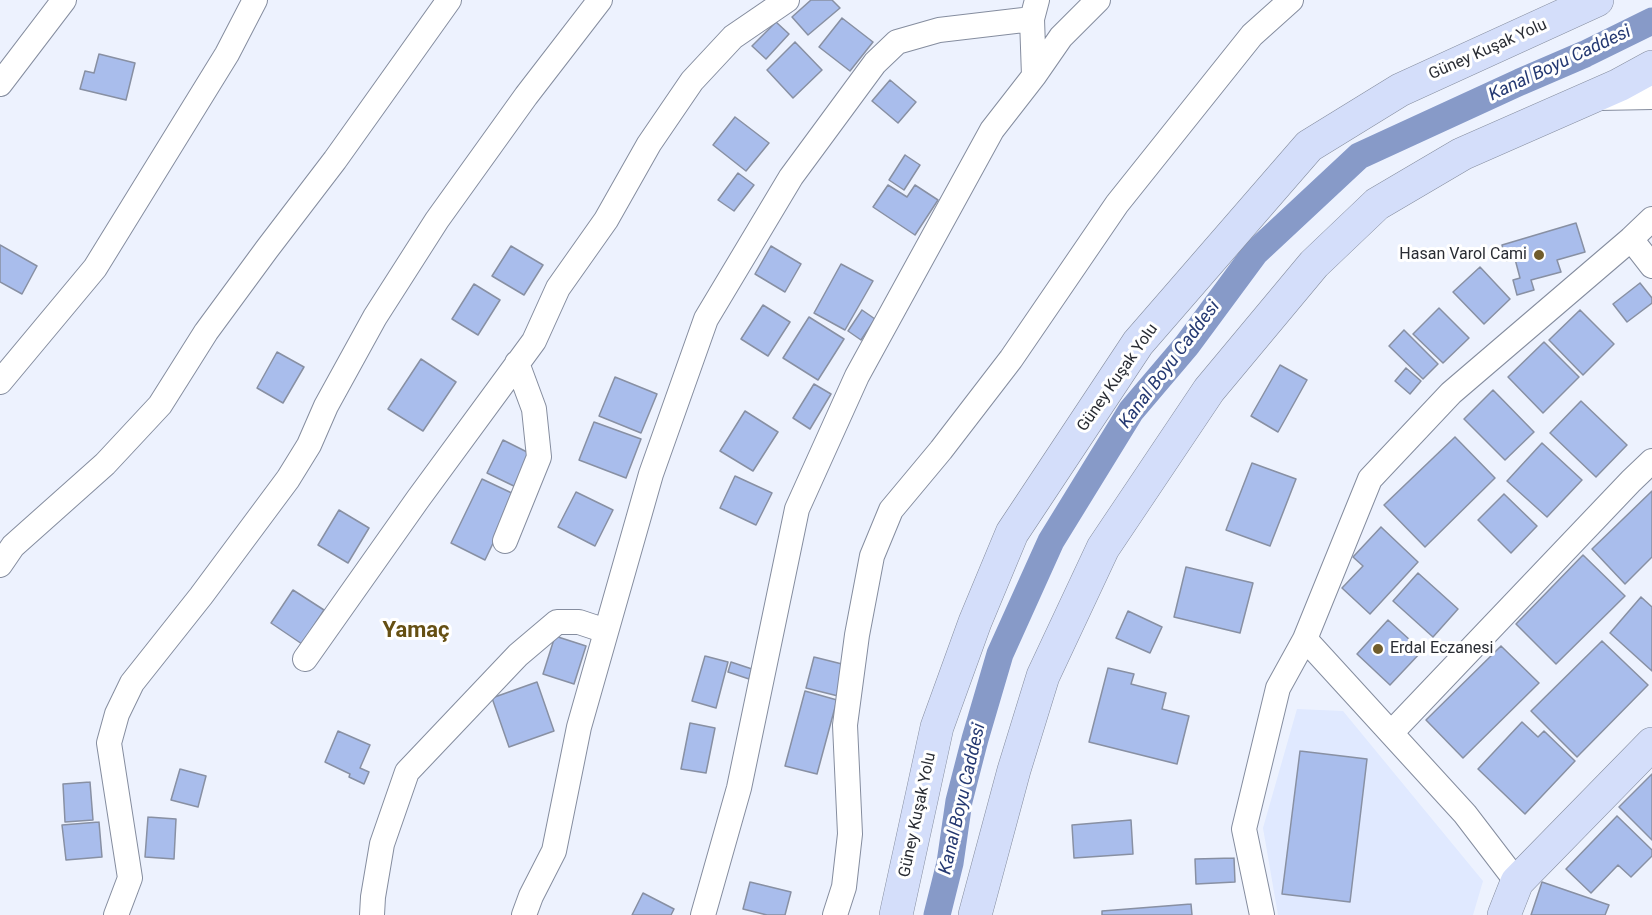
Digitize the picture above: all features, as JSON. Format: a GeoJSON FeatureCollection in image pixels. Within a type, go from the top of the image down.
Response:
{"type":"FeatureCollection","features":[{"type":"Feature","properties":{"kind":"main road","name":"Güney Kuşak Yolu"},"geometry":{"type":"LineString","coordinates":[[896,915],[937,727],[975,622],[1012,533],[1138,343],[1309,146],[1400,90],[1597,0]]}},
{"type":"Feature","properties":{"kind":"main road"},"geometry":{"type":"LineString","coordinates":[[975,915],[1014,770],[1043,676],[1102,548],[1209,390],[1314,264],[1377,204],[1462,154],[1588,99],[1652,67]]}},
{"type":"Feature","properties":{"kind":"main road"},"geometry":{"type":"LineString","coordinates":[[1504,915],[1517,882],[1652,744]]}},
{"type":"Feature","properties":{"kind":"street"},"geometry":{"type":"LineString","coordinates":[[0,84],[64,0]]}},
{"type":"Feature","properties":{"kind":"street"},"geometry":{"type":"LineString","coordinates":[[0,382],[95,268],[227,54],[255,0]]}},
{"type":"Feature","properties":{"kind":"street"},"geometry":{"type":"LineString","coordinates":[[0,565],[13,546],[105,464],[160,405],[206,332],[335,160],[449,0]]}},
{"type":"Feature","properties":{"kind":"street"},"geometry":{"type":"LineString","coordinates":[[116,915],[130,878],[109,742],[117,714],[132,683],[201,596],[288,479],[309,445],[326,406],[375,317],[437,220],[526,96],[600,0]]}},
{"type":"Feature","properties":{"kind":"street"},"geometry":{"type":"LineString","coordinates":[[305,660],[418,499],[534,341],[558,288],[606,220],[649,144],[692,81],[733,37],[787,0]]}},
{"type":"Feature","properties":{"kind":"street"},"geometry":{"type":"LineString","coordinates":[[703,915],[739,788],[797,509],[857,376],[992,130],[1061,37],[1098,0]]}},
{"type":"Feature","properties":{"kind":"street"},"geometry":{"type":"LineString","coordinates":[[835,915],[844,887],[850,834],[845,725],[856,635],[872,556],[891,510],[941,450],[1011,359],[1117,204],[1251,35],[1291,0]]}},
{"type":"Feature","properties":{"kind":"street"},"geometry":{"type":"LineString","coordinates":[[524,915],[554,851],[579,727],[606,631],[651,474],[706,319],[791,177],[875,63],[897,42],[939,30],[1034,10],[1034,76]]}},
{"type":"Feature","properties":{"kind":"street"},"geometry":{"type":"LineString","coordinates":[[1588,99],[1652,97]]}},
{"type":"Feature","properties":{"kind":"street"},"geometry":{"type":"LineString","coordinates":[[1262,915],[1244,829],[1278,688],[1305,639],[1370,479],[1451,393],[1652,219]]}},
{"type":"Feature","properties":{"kind":"street"},"geometry":{"type":"LineString","coordinates":[[1631,239],[1652,266]]}},
{"type":"Feature","properties":{"kind":"street"},"geometry":{"type":"LineString","coordinates":[[505,541],[539,457],[534,409],[517,363]]}},
{"type":"Feature","properties":{"kind":"street"},"geometry":{"type":"LineString","coordinates":[[1391,733],[1622,489],[1652,461]]}},
{"type":"Feature","properties":{"kind":"street"},"geometry":{"type":"LineString","coordinates":[[372,915],[381,844],[407,772],[518,655],[557,621],[579,622],[606,631]]}},
{"type":"Feature","properties":{"kind":"street"},"geometry":{"type":"LineString","coordinates":[[1305,639],[1465,814],[1517,882]]}},
{"type":"Feature","properties":{"kind":"shaded area"},"geometry":{"type":"Polygon","coordinates":[[[1297,709],[1343,711],[1483,881],[1473,915],[1278,915],[1263,828],[1297,709]]]}},
{"type":"Feature","properties":{"kind":"building"},"geometry":{"type":"Polygon","coordinates":[[[811,0],[832,0],[840,8],[808,35],[792,17],[811,0]]]}},
{"type":"Feature","properties":{"kind":"building"},"geometry":{"type":"Polygon","coordinates":[[[842,18],[873,42],[850,71],[819,47],[842,18]]]}},
{"type":"Feature","properties":{"kind":"building"},"geometry":{"type":"Polygon","coordinates":[[[776,22],[789,34],[766,59],[752,46],[776,22]]]}},
{"type":"Feature","properties":{"kind":"building"},"geometry":{"type":"Polygon","coordinates":[[[795,42],[822,70],[793,98],[767,70],[795,42]]]}},
{"type":"Feature","properties":{"kind":"building"},"geometry":{"type":"Polygon","coordinates":[[[99,54],[135,63],[126,100],[80,89],[85,71],[94,73],[99,54]]]}},
{"type":"Feature","properties":{"kind":"building"},"geometry":{"type":"Polygon","coordinates":[[[890,80],[916,102],[898,123],[872,101],[890,80]]]}},
{"type":"Feature","properties":{"kind":"building"},"geometry":{"type":"Polygon","coordinates":[[[735,117],[769,143],[746,171],[713,145],[735,117]]]}},
{"type":"Feature","properties":{"kind":"building"},"geometry":{"type":"Polygon","coordinates":[[[905,155],[920,165],[904,190],[889,180],[905,155]]]}},
{"type":"Feature","properties":{"kind":"building"},"geometry":{"type":"Polygon","coordinates":[[[738,173],[754,185],[734,211],[718,200],[738,173]]]}},
{"type":"Feature","properties":{"kind":"building"},"geometry":{"type":"Polygon","coordinates":[[[888,185],[907,197],[915,185],[938,200],[915,235],[873,207],[888,185]]]}},
{"type":"Feature","properties":{"kind":"building","name":"Hasan Varol Cami"},"geometry":{"type":"Polygon","coordinates":[[[1576,223],[1585,252],[1557,260],[1561,272],[1531,280],[1534,290],[1517,295],[1513,280],[1520,278],[1515,259],[1506,261],[1502,245],[1576,223]]]}},
{"type":"Feature","properties":{"kind":"building"},"geometry":{"type":"Polygon","coordinates":[[[0,245],[37,266],[22,294],[0,282],[0,245]]]}},
{"type":"Feature","properties":{"kind":"building"},"geometry":{"type":"Polygon","coordinates":[[[511,246],[543,265],[524,295],[492,276],[511,246]]]}},
{"type":"Feature","properties":{"kind":"building"},"geometry":{"type":"Polygon","coordinates":[[[771,246],[801,264],[785,292],[755,274],[771,246]]]}},
{"type":"Feature","properties":{"kind":"building"},"geometry":{"type":"Polygon","coordinates":[[[841,264],[873,281],[845,330],[814,313],[841,264]]]}},
{"type":"Feature","properties":{"kind":"building"},"geometry":{"type":"Polygon","coordinates":[[[1480,267],[1510,299],[1484,324],[1453,292],[1480,267]]]}},
{"type":"Feature","properties":{"kind":"building"},"geometry":{"type":"Polygon","coordinates":[[[1640,283],[1652,298],[1652,303],[1627,322],[1613,304],[1640,283]]]}},
{"type":"Feature","properties":{"kind":"building"},"geometry":{"type":"Polygon","coordinates":[[[474,284],[500,300],[478,335],[452,319],[474,284]]]}},
{"type":"Feature","properties":{"kind":"building"},"geometry":{"type":"Polygon","coordinates":[[[763,305],[790,322],[768,356],[741,339],[763,305]]]}},
{"type":"Feature","properties":{"kind":"building"},"geometry":{"type":"Polygon","coordinates":[[[1439,308],[1469,338],[1443,363],[1413,334],[1439,308]]]}},
{"type":"Feature","properties":{"kind":"building"},"geometry":{"type":"Polygon","coordinates":[[[862,310],[875,319],[861,340],[848,331],[862,310]]]}},
{"type":"Feature","properties":{"kind":"building"},"geometry":{"type":"Polygon","coordinates":[[[1580,310],[1614,344],[1583,375],[1549,340],[1580,310]]]}},
{"type":"Feature","properties":{"kind":"building"},"geometry":{"type":"Polygon","coordinates":[[[809,317],[844,339],[818,380],[783,358],[809,317]]]}},
{"type":"Feature","properties":{"kind":"building"},"geometry":{"type":"Polygon","coordinates":[[[1404,330],[1438,364],[1423,379],[1389,346],[1404,330]]]}},
{"type":"Feature","properties":{"kind":"building"},"geometry":{"type":"Polygon","coordinates":[[[1544,342],[1579,377],[1543,413],[1508,377],[1544,342]]]}},
{"type":"Feature","properties":{"kind":"building"},"geometry":{"type":"Polygon","coordinates":[[[277,352],[304,367],[283,403],[257,388],[277,352]]]}},
{"type":"Feature","properties":{"kind":"building"},"geometry":{"type":"Polygon","coordinates":[[[421,359],[456,382],[423,431],[388,409],[421,359]]]}},
{"type":"Feature","properties":{"kind":"building"},"geometry":{"type":"Polygon","coordinates":[[[1280,365],[1307,380],[1278,432],[1251,416],[1280,365]]]}},
{"type":"Feature","properties":{"kind":"building"},"geometry":{"type":"Polygon","coordinates":[[[1406,368],[1421,381],[1410,394],[1395,381],[1406,368]]]}},
{"type":"Feature","properties":{"kind":"building"},"geometry":{"type":"Polygon","coordinates":[[[615,377],[657,394],[641,433],[599,416],[615,377]]]}},
{"type":"Feature","properties":{"kind":"building"},"geometry":{"type":"Polygon","coordinates":[[[814,384],[831,394],[810,429],[793,418],[814,384]]]}},
{"type":"Feature","properties":{"kind":"building"},"geometry":{"type":"Polygon","coordinates":[[[1493,390],[1534,432],[1505,460],[1464,419],[1493,390]]]}},
{"type":"Feature","properties":{"kind":"building"},"geometry":{"type":"Polygon","coordinates":[[[1581,401],[1627,445],[1596,477],[1550,433],[1581,401]]]}},
{"type":"Feature","properties":{"kind":"building"},"geometry":{"type":"Polygon","coordinates":[[[745,411],[778,432],[753,471],[720,451],[745,411]]]}},
{"type":"Feature","properties":{"kind":"building"},"geometry":{"type":"Polygon","coordinates":[[[594,422],[641,439],[626,478],[579,460],[594,422]]]}},
{"type":"Feature","properties":{"kind":"building"},"geometry":{"type":"Polygon","coordinates":[[[1455,437],[1495,478],[1425,547],[1384,505],[1455,437]]]}},
{"type":"Feature","properties":{"kind":"building"},"geometry":{"type":"Polygon","coordinates":[[[503,440],[535,456],[520,489],[487,473],[503,440]]]}},
{"type":"Feature","properties":{"kind":"building"},"geometry":{"type":"Polygon","coordinates":[[[1542,443],[1582,480],[1547,517],[1507,481],[1542,443]]]}},
{"type":"Feature","properties":{"kind":"building"},"geometry":{"type":"Polygon","coordinates":[[[1252,463],[1296,479],[1270,546],[1226,530],[1252,463]]]}},
{"type":"Feature","properties":{"kind":"building"},"geometry":{"type":"Polygon","coordinates":[[[735,476],[772,493],[756,525],[720,508],[735,476]]]}},
{"type":"Feature","properties":{"kind":"building"},"geometry":{"type":"Polygon","coordinates":[[[482,479],[516,495],[485,560],[451,543],[482,479]]]}},
{"type":"Feature","properties":{"kind":"building"},"geometry":{"type":"Polygon","coordinates":[[[1652,491],[1652,557],[1625,584],[1592,549],[1652,491]]]}},
{"type":"Feature","properties":{"kind":"building"},"geometry":{"type":"Polygon","coordinates":[[[576,492],[613,510],[595,546],[558,527],[576,492]]]}},
{"type":"Feature","properties":{"kind":"building"},"geometry":{"type":"Polygon","coordinates":[[[1504,494],[1537,526],[1511,553],[1478,520],[1504,494]]]}},
{"type":"Feature","properties":{"kind":"building"},"geometry":{"type":"Polygon","coordinates":[[[339,510],[369,528],[348,563],[318,545],[339,510]]]}},
{"type":"Feature","properties":{"kind":"building"},"geometry":{"type":"Polygon","coordinates":[[[1381,527],[1418,562],[1370,614],[1342,588],[1363,566],[1353,557],[1381,527]]]}},
{"type":"Feature","properties":{"kind":"building"},"geometry":{"type":"Polygon","coordinates":[[[1583,555],[1625,596],[1556,664],[1516,624],[1583,555]]]}},
{"type":"Feature","properties":{"kind":"building"},"geometry":{"type":"Polygon","coordinates":[[[1186,567],[1253,583],[1240,633],[1174,617],[1186,567]]]}},
{"type":"Feature","properties":{"kind":"building"},"geometry":{"type":"Polygon","coordinates":[[[1418,573],[1458,609],[1433,637],[1393,601],[1418,573]]]}},
{"type":"Feature","properties":{"kind":"building"},"geometry":{"type":"Polygon","coordinates":[[[293,590],[324,610],[302,644],[271,623],[293,590]]]}},
{"type":"Feature","properties":{"kind":"building"},"geometry":{"type":"Polygon","coordinates":[[[1641,597],[1652,607],[1652,671],[1610,633],[1641,597]]]}},
{"type":"Feature","properties":{"kind":"building"},"geometry":{"type":"Polygon","coordinates":[[[1128,611],[1162,627],[1150,653],[1116,638],[1128,611]]]}},
{"type":"Feature","properties":{"kind":"building"},"geometry":{"type":"Polygon","coordinates":[[[1388,620],[1422,651],[1390,685],[1357,654],[1388,620]]]}},
{"type":"Feature","properties":{"kind":"building"},"geometry":{"type":"Polygon","coordinates":[[[555,636],[586,646],[574,684],[543,674],[555,636]]]}},
{"type":"Feature","properties":{"kind":"building"},"geometry":{"type":"Polygon","coordinates":[[[1602,641],[1648,685],[1577,757],[1531,711],[1602,641]]]}},
{"type":"Feature","properties":{"kind":"building"},"geometry":{"type":"Polygon","coordinates":[[[1501,646],[1539,683],[1463,758],[1426,720],[1501,646]]]}},
{"type":"Feature","properties":{"kind":"building"},"geometry":{"type":"Polygon","coordinates":[[[705,656],[728,662],[716,708],[692,701],[705,656]]]}},
{"type":"Feature","properties":{"kind":"building"},"geometry":{"type":"Polygon","coordinates":[[[814,657],[846,665],[838,696],[806,688],[814,657]]]}},
{"type":"Feature","properties":{"kind":"building"},"geometry":{"type":"Polygon","coordinates":[[[731,662],[752,669],[749,679],[728,672],[731,662]]]}},
{"type":"Feature","properties":{"kind":"building"},"geometry":{"type":"Polygon","coordinates":[[[1108,668],[1134,674],[1131,684],[1166,693],[1162,709],[1189,716],[1177,764],[1089,742],[1108,668]]]}},
{"type":"Feature","properties":{"kind":"building"},"geometry":{"type":"Polygon","coordinates":[[[537,682],[554,731],[509,747],[492,698],[537,682]]]}},
{"type":"Feature","properties":{"kind":"building"},"geometry":{"type":"Polygon","coordinates":[[[805,691],[837,700],[817,774],[785,766],[805,691]]]}},
{"type":"Feature","properties":{"kind":"building"},"geometry":{"type":"Polygon","coordinates":[[[1522,722],[1538,737],[1544,731],[1575,761],[1525,814],[1478,769],[1522,722]]]}},
{"type":"Feature","properties":{"kind":"building"},"geometry":{"type":"Polygon","coordinates":[[[690,723],[715,728],[706,773],[681,769],[690,723]]]}},
{"type":"Feature","properties":{"kind":"building"},"geometry":{"type":"Polygon","coordinates":[[[338,731],[370,745],[360,768],[369,772],[364,784],[349,777],[350,774],[325,762],[338,731]]]}},
{"type":"Feature","properties":{"kind":"building"},"geometry":{"type":"Polygon","coordinates":[[[1300,751],[1367,759],[1350,902],[1282,894],[1300,751]]]}},
{"type":"Feature","properties":{"kind":"building"},"geometry":{"type":"Polygon","coordinates":[[[180,769],[206,776],[198,807],[171,800],[180,769]]]}},
{"type":"Feature","properties":{"kind":"building"},"geometry":{"type":"Polygon","coordinates":[[[1652,774],[1652,840],[1619,807],[1652,774]]]}},
{"type":"Feature","properties":{"kind":"building"},"geometry":{"type":"Polygon","coordinates":[[[90,782],[93,820],[65,822],[63,784],[90,782]]]}},
{"type":"Feature","properties":{"kind":"building"},"geometry":{"type":"Polygon","coordinates":[[[1617,816],[1652,850],[1652,856],[1631,877],[1618,865],[1591,893],[1566,869],[1617,816]]]}},
{"type":"Feature","properties":{"kind":"building"},"geometry":{"type":"Polygon","coordinates":[[[148,817],[176,819],[174,859],[145,857],[148,817]]]}},
{"type":"Feature","properties":{"kind":"building"},"geometry":{"type":"Polygon","coordinates":[[[1131,820],[1133,854],[1074,858],[1072,825],[1131,820]]]}},
{"type":"Feature","properties":{"kind":"building"},"geometry":{"type":"Polygon","coordinates":[[[99,822],[102,857],[66,860],[62,825],[99,822]]]}},
{"type":"Feature","properties":{"kind":"building"},"geometry":{"type":"Polygon","coordinates":[[[1234,858],[1235,882],[1196,884],[1195,859],[1234,858]]]}},
{"type":"Feature","properties":{"kind":"building"},"geometry":{"type":"Polygon","coordinates":[[[750,882],[791,892],[785,915],[767,915],[743,909],[750,882]]]}},
{"type":"Feature","properties":{"kind":"building"},"geometry":{"type":"Polygon","coordinates":[[[1542,882],[1609,905],[1605,915],[1531,915],[1542,882]]]}},
{"type":"Feature","properties":{"kind":"building"},"geometry":{"type":"Polygon","coordinates":[[[643,893],[674,909],[671,915],[632,915],[643,893]]]}},
{"type":"Feature","properties":{"kind":"building"},"geometry":{"type":"Polygon","coordinates":[[[1191,904],[1192,915],[1102,915],[1102,911],[1191,904]]]}},
{"type":"Feature","properties":{"kind":"waterway","name":"Kanal Boyu Caddesi"},"geometry":{"type":"LineString","coordinates":[[937,915],[950,863],[959,801],[1000,654],[1051,541],[1131,411],[1187,345],[1255,253],[1359,156],[1585,54],[1652,21]]}},
{"type":"Feature","properties":{"kind":"place","name":"Hasan Varol Cami"},"geometry":{"type":"Point","coordinates":[1539,255]}},
{"type":"Feature","properties":{"kind":"place","name":"Erdal Eczanesi"},"geometry":{"type":"Point","coordinates":[1378,649]}},
{"type":"Feature","properties":{"kind":"district","name":"Yamaç"},"geometry":{"type":"Point","coordinates":[416,631]}}]}
